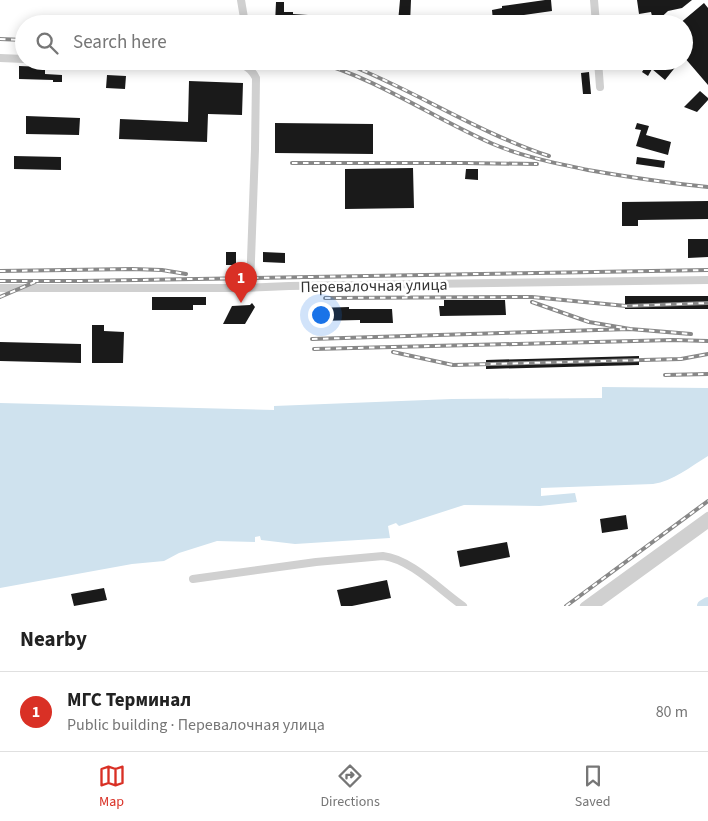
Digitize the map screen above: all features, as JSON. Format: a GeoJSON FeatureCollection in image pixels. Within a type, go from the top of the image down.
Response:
{"type":"FeatureCollection","features":[{"type":"Feature","properties":{"kind":"street"},"geometry":{"type":"LineString","coordinates":[[241,0],[244,15]]}},
{"type":"Feature","properties":{"kind":"street"},"geometry":{"type":"LineString","coordinates":[[594,0],[595,15]]}},
{"type":"Feature","properties":{"kind":"street"},"geometry":{"type":"LineString","coordinates":[[0,58],[15,59]]}},
{"type":"Feature","properties":{"kind":"street"},"geometry":{"type":"LineString","coordinates":[[250,288],[256,78],[251,70]]}},
{"type":"Feature","properties":{"kind":"street"},"geometry":{"type":"LineString","coordinates":[[599,70],[600,87]]}},
{"type":"Feature","properties":{"kind":"street","name":"Перевалочная улица"},"geometry":{"type":"LineString","coordinates":[[0,288],[250,288],[708,280]]}},
{"type":"Feature","properties":{"kind":"street"},"geometry":{"type":"LineString","coordinates":[[584,606],[708,516]]}},
{"type":"Feature","properties":{"kind":"street"},"geometry":{"type":"LineString","coordinates":[[595,606],[708,524]]}},
{"type":"Feature","properties":{"kind":"street"},"geometry":{"type":"LineString","coordinates":[[193,579],[316,562],[383,556],[392,557],[404,563],[464,606]]}},
{"type":"Feature","properties":{"kind":"water"},"geometry":{"type":"Polygon","coordinates":[[[602,387],[708,388],[708,456],[668,480],[653,484],[541,488],[541,496],[575,493],[577,502],[540,506],[464,505],[399,526],[396,523],[388,526],[390,538],[295,544],[261,540],[260,536],[255,537],[255,542],[217,541],[179,553],[164,561],[132,564],[0,588],[0,403],[274,410],[274,406],[452,399],[602,398],[602,387]]]}},
{"type":"Feature","properties":{"kind":"building"},"geometry":{"type":"Polygon","coordinates":[[[400,0],[411,0],[410,15],[399,15],[400,0]]]}},
{"type":"Feature","properties":{"kind":"building"},"geometry":{"type":"Polygon","coordinates":[[[551,0],[552,11],[524,15],[492,15],[492,10],[502,8],[502,6],[551,0]]]}},
{"type":"Feature","properties":{"kind":"building"},"geometry":{"type":"Polygon","coordinates":[[[637,0],[692,0],[682,8],[668,11],[664,15],[652,15],[651,12],[639,14],[637,0]]]}},
{"type":"Feature","properties":{"kind":"building"},"geometry":{"type":"Polygon","coordinates":[[[276,2],[284,2],[284,12],[308,15],[275,15],[276,2]]]}},
{"type":"Feature","properties":{"kind":"building"},"geometry":{"type":"Polygon","coordinates":[[[704,3],[708,8],[708,85],[693,68],[693,15],[690,15],[704,3]]]}},
{"type":"Feature","properties":{"kind":"building"},"geometry":{"type":"Polygon","coordinates":[[[19,70],[45,70],[45,74],[62,75],[62,82],[19,79],[19,70]]]}},
{"type":"Feature","properties":{"kind":"building"},"geometry":{"type":"Polygon","coordinates":[[[643,70],[651,70],[648,76],[642,72],[643,70]]]}},
{"type":"Feature","properties":{"kind":"building"},"geometry":{"type":"Polygon","coordinates":[[[653,70],[673,70],[665,80],[653,70]]]}},
{"type":"Feature","properties":{"kind":"building"},"geometry":{"type":"Polygon","coordinates":[[[589,72],[591,94],[583,94],[581,73],[589,72]]]}},
{"type":"Feature","properties":{"kind":"building"},"geometry":{"type":"Polygon","coordinates":[[[107,75],[126,76],[125,89],[106,88],[107,75]]]}},
{"type":"Feature","properties":{"kind":"building"},"geometry":{"type":"Polygon","coordinates":[[[189,81],[243,83],[242,115],[208,114],[207,142],[119,139],[120,119],[188,122],[189,81]]]}},
{"type":"Feature","properties":{"kind":"building"},"geometry":{"type":"Polygon","coordinates":[[[700,91],[708,100],[697,112],[684,107],[700,91]]]}},
{"type":"Feature","properties":{"kind":"building"},"geometry":{"type":"Polygon","coordinates":[[[26,116],[80,118],[79,135],[26,134],[26,116]]]}},
{"type":"Feature","properties":{"kind":"building"},"geometry":{"type":"Polygon","coordinates":[[[275,123],[373,124],[373,154],[275,153],[275,123]]]}},
{"type":"Feature","properties":{"kind":"building"},"geometry":{"type":"Polygon","coordinates":[[[637,123],[649,126],[646,135],[671,142],[668,155],[636,146],[641,130],[635,129],[637,123]]]}},
{"type":"Feature","properties":{"kind":"building"},"geometry":{"type":"Polygon","coordinates":[[[14,156],[61,157],[61,170],[14,169],[14,156]]]}},
{"type":"Feature","properties":{"kind":"building"},"geometry":{"type":"Polygon","coordinates":[[[637,157],[665,161],[664,168],[636,164],[637,157]]]}},
{"type":"Feature","properties":{"kind":"building"},"geometry":{"type":"Polygon","coordinates":[[[413,168],[414,208],[345,209],[345,169],[413,168]]]}},
{"type":"Feature","properties":{"kind":"building"},"geometry":{"type":"Polygon","coordinates":[[[466,169],[478,169],[478,180],[465,179],[466,169]]]}},
{"type":"Feature","properties":{"kind":"building"},"geometry":{"type":"Polygon","coordinates":[[[708,201],[708,219],[638,220],[638,226],[622,226],[622,202],[708,201]]]}},
{"type":"Feature","properties":{"kind":"building"},"geometry":{"type":"Polygon","coordinates":[[[688,239],[708,239],[708,257],[688,258],[688,239]]]}},
{"type":"Feature","properties":{"kind":"building"},"geometry":{"type":"Polygon","coordinates":[[[226,252],[236,252],[236,265],[226,265],[226,252]]]}},
{"type":"Feature","properties":{"kind":"building"},"geometry":{"type":"Polygon","coordinates":[[[263,252],[285,253],[285,263],[263,262],[263,252]]]}},
{"type":"Feature","properties":{"kind":"building"},"geometry":{"type":"Polygon","coordinates":[[[625,296],[708,296],[708,309],[625,309],[625,296]]]}},
{"type":"Feature","properties":{"kind":"building"},"geometry":{"type":"Polygon","coordinates":[[[152,297],[206,297],[206,305],[193,305],[193,310],[152,310],[152,297]]]}},
{"type":"Feature","properties":{"kind":"building"},"geometry":{"type":"Polygon","coordinates":[[[444,300],[505,300],[506,315],[440,316],[439,306],[444,306],[444,300]]]}},
{"type":"Feature","properties":{"kind":"building"},"geometry":{"type":"Polygon","coordinates":[[[252,303],[255,307],[245,324],[223,324],[232,306],[250,305],[252,303]]]}},
{"type":"Feature","properties":{"kind":"building"},"geometry":{"type":"Polygon","coordinates":[[[349,307],[349,309],[392,309],[393,323],[360,323],[360,320],[317,321],[316,308],[349,307]]]}},
{"type":"Feature","properties":{"kind":"building"},"geometry":{"type":"Polygon","coordinates":[[[92,325],[104,325],[104,331],[124,332],[123,363],[92,363],[92,325]]]}},
{"type":"Feature","properties":{"kind":"building"},"geometry":{"type":"Polygon","coordinates":[[[0,342],[81,344],[81,363],[0,361],[0,342]]]}},
{"type":"Feature","properties":{"kind":"building"},"geometry":{"type":"Polygon","coordinates":[[[639,356],[639,365],[486,369],[486,360],[639,356]]]}},
{"type":"Feature","properties":{"kind":"building"},"geometry":{"type":"Polygon","coordinates":[[[626,515],[628,529],[602,533],[600,519],[626,515]]]}},
{"type":"Feature","properties":{"kind":"building"},"geometry":{"type":"Polygon","coordinates":[[[507,542],[510,557],[460,567],[457,551],[507,542]]]}},
{"type":"Feature","properties":{"kind":"building"},"geometry":{"type":"Polygon","coordinates":[[[387,580],[391,598],[352,606],[341,606],[337,590],[387,580]]]}},
{"type":"Feature","properties":{"kind":"building"},"geometry":{"type":"Polygon","coordinates":[[[104,588],[107,600],[74,606],[71,594],[104,588]]]}},
{"type":"Feature","properties":{"kind":"waterway"},"geometry":{"type":"LineString","coordinates":[[703,606],[708,603]]}},
{"type":"Feature","properties":{"kind":"railway"},"geometry":{"type":"LineString","coordinates":[[0,39],[15,40]]}},
{"type":"Feature","properties":{"kind":"railway"},"geometry":{"type":"LineString","coordinates":[[341,70],[383,88],[471,134],[516,153],[588,170],[708,187]]}},
{"type":"Feature","properties":{"kind":"railway"},"geometry":{"type":"LineString","coordinates":[[361,70],[496,135],[549,156]]}},
{"type":"Feature","properties":{"kind":"railway"},"geometry":{"type":"LineString","coordinates":[[292,163],[537,164]]}},
{"type":"Feature","properties":{"kind":"railway"},"geometry":{"type":"LineString","coordinates":[[0,271],[132,269],[162,270],[186,274]]}},
{"type":"Feature","properties":{"kind":"railway"},"geometry":{"type":"LineString","coordinates":[[0,281],[708,270]]}},
{"type":"Feature","properties":{"kind":"railway"},"geometry":{"type":"LineString","coordinates":[[0,297],[35,282]]}},
{"type":"Feature","properties":{"kind":"railway"},"geometry":{"type":"LineString","coordinates":[[325,298],[532,297],[626,306],[708,303]]}},
{"type":"Feature","properties":{"kind":"railway"},"geometry":{"type":"LineString","coordinates":[[532,302],[589,322],[630,329],[691,334]]}},
{"type":"Feature","properties":{"kind":"railway"},"geometry":{"type":"LineString","coordinates":[[312,339],[630,329]]}},
{"type":"Feature","properties":{"kind":"railway"},"geometry":{"type":"LineString","coordinates":[[314,349],[673,340],[708,341]]}},
{"type":"Feature","properties":{"kind":"railway"},"geometry":{"type":"LineString","coordinates":[[393,352],[453,365],[681,359],[708,354]]}},
{"type":"Feature","properties":{"kind":"railway"},"geometry":{"type":"LineString","coordinates":[[665,375],[708,374]]}},
{"type":"Feature","properties":{"kind":"railway"},"geometry":{"type":"LineString","coordinates":[[566,606],[708,501]]}},
{"type":"Feature","properties":{"kind":"place","name":"МГС Терминал"},"geometry":{"type":"Point","coordinates":[241,303]}}]}
